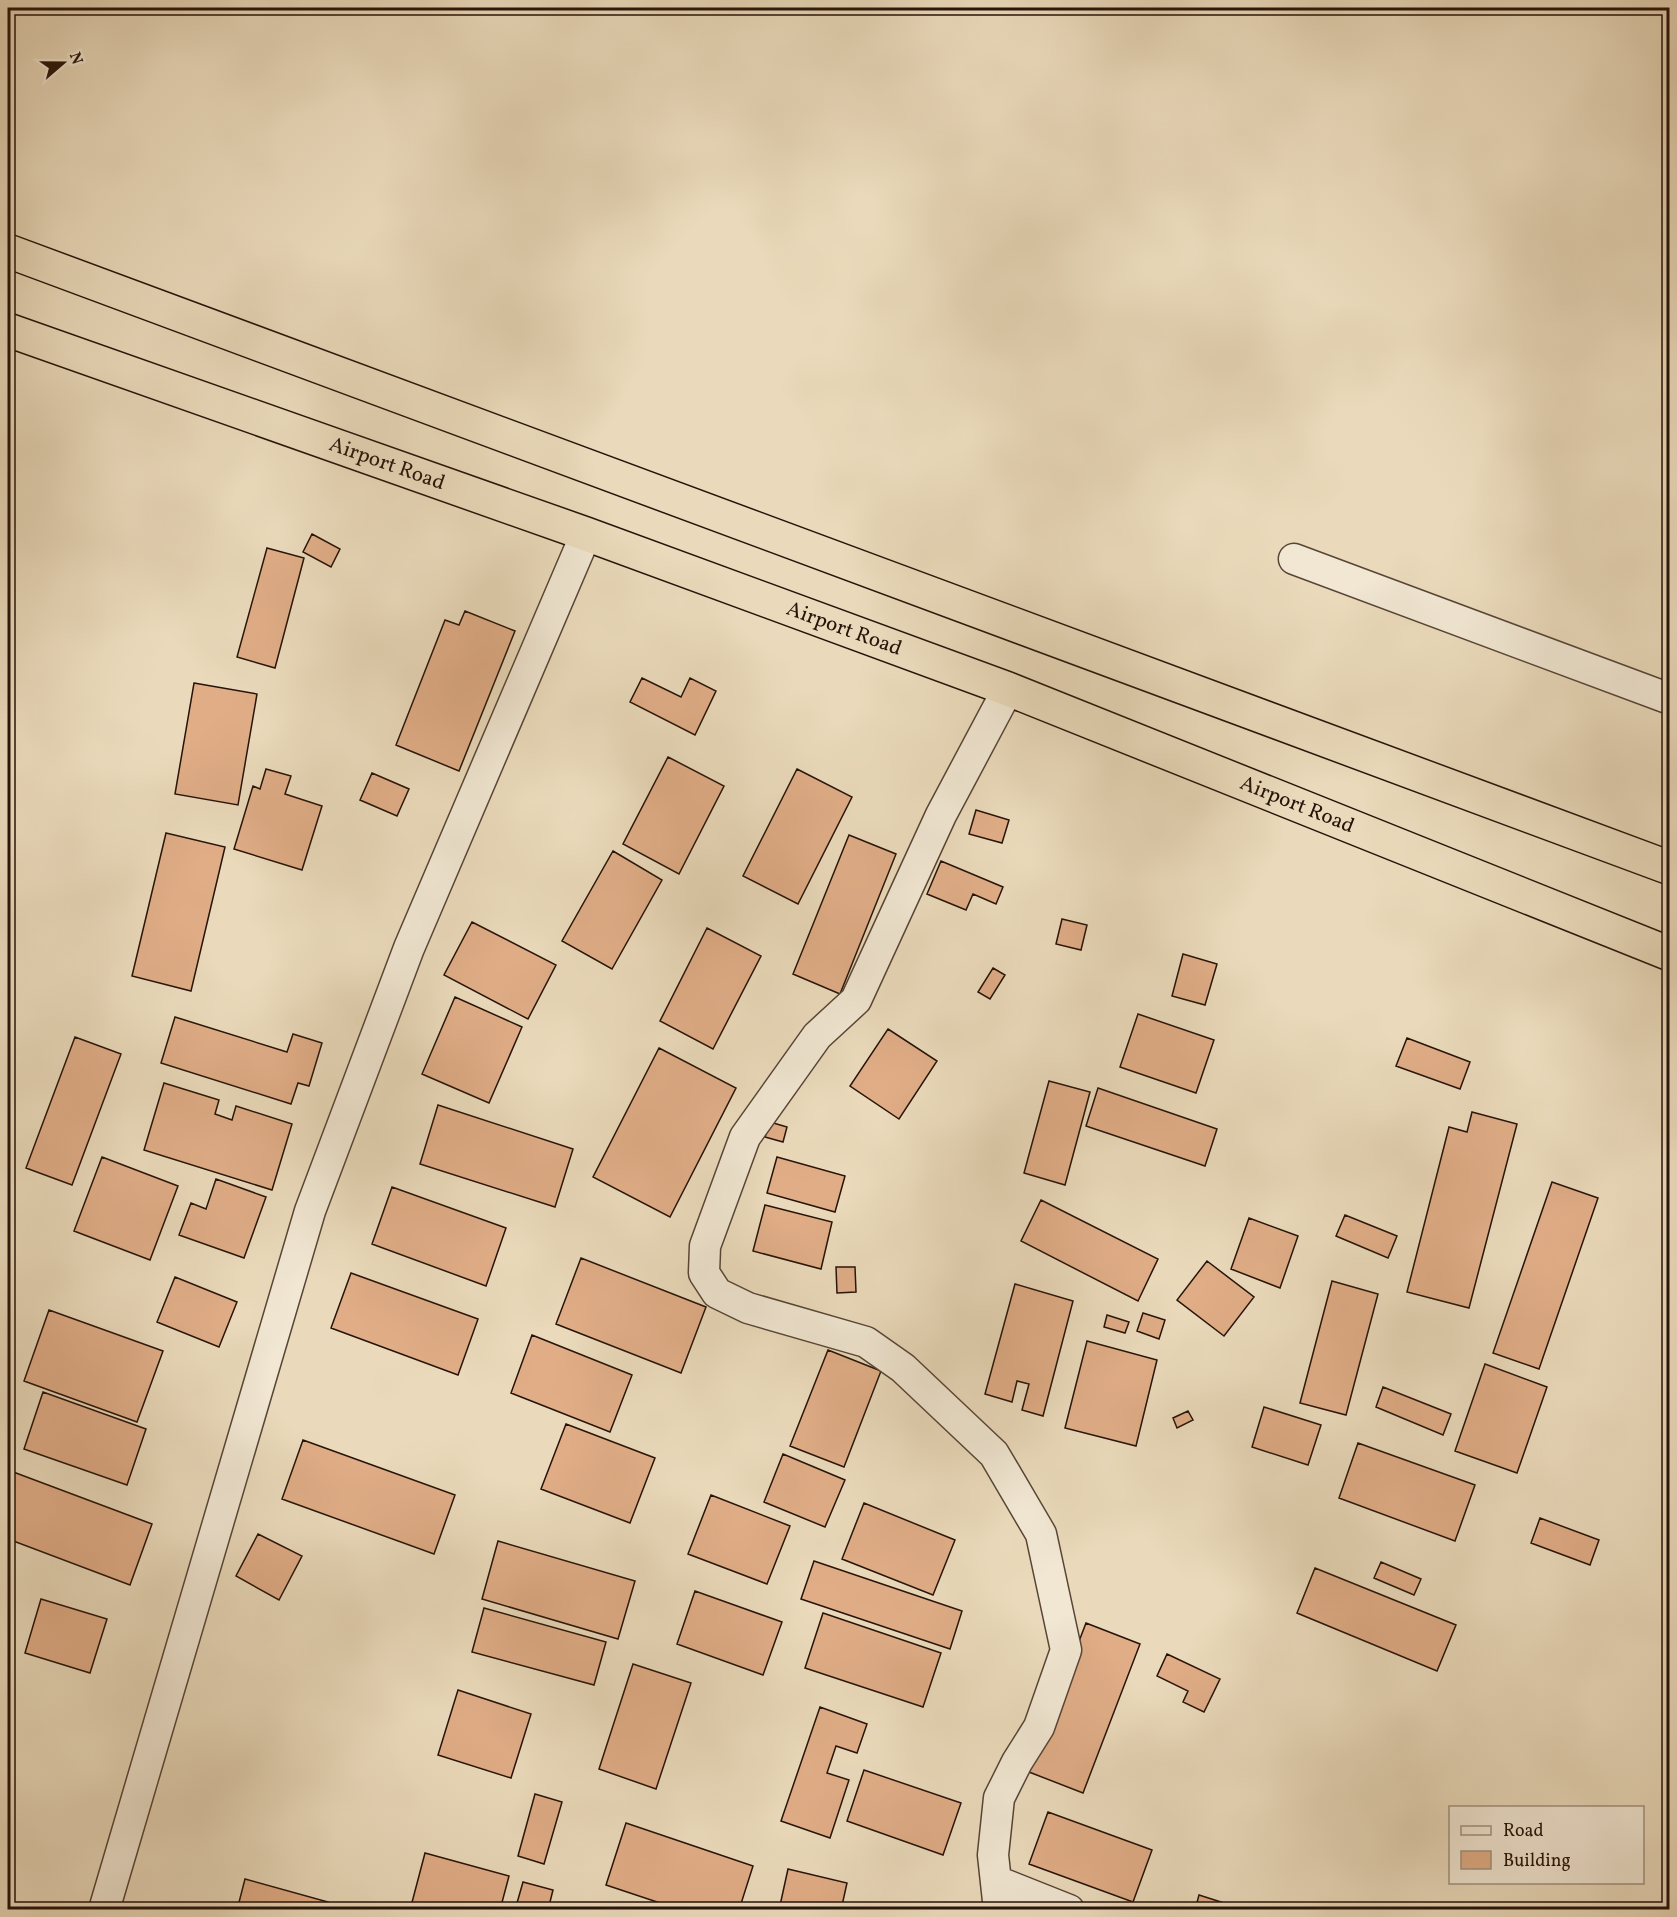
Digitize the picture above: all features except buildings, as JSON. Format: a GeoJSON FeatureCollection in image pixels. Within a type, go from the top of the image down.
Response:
{"type":"FeatureCollection","features":[{"type":"Feature","properties":{"kind":"highway"},"geometry":{"type":"LineString","coordinates":[[8,251],[1670,868]]}},
{"type":"Feature","properties":{"kind":"highway","name":"Airport Road"},"geometry":{"type":"LineString","coordinates":[[8,330],[586,534],[1008,689],[1670,954]]}},
{"type":"Feature","properties":{"kind":"street"},"geometry":{"type":"LineString","coordinates":[[104,1910],[310,1211],[409,948],[586,534]]}},
{"type":"Feature","properties":{"kind":"street"},"geometry":{"type":"LineString","coordinates":[[1294,559],[1670,699]]}},
{"type":"Feature","properties":{"kind":"street"},"geometry":{"type":"LineString","coordinates":[[1008,689],[940,814],[856,1000],[817,1036],[745,1137],[705,1246],[704,1273],[717,1293],[748,1308],[866,1342],[903,1368],[994,1454],[1041,1534],[1066,1650],[1039,1727],[1017,1762],[999,1798],[993,1855],[998,1895],[1069,1910]]}}]}
